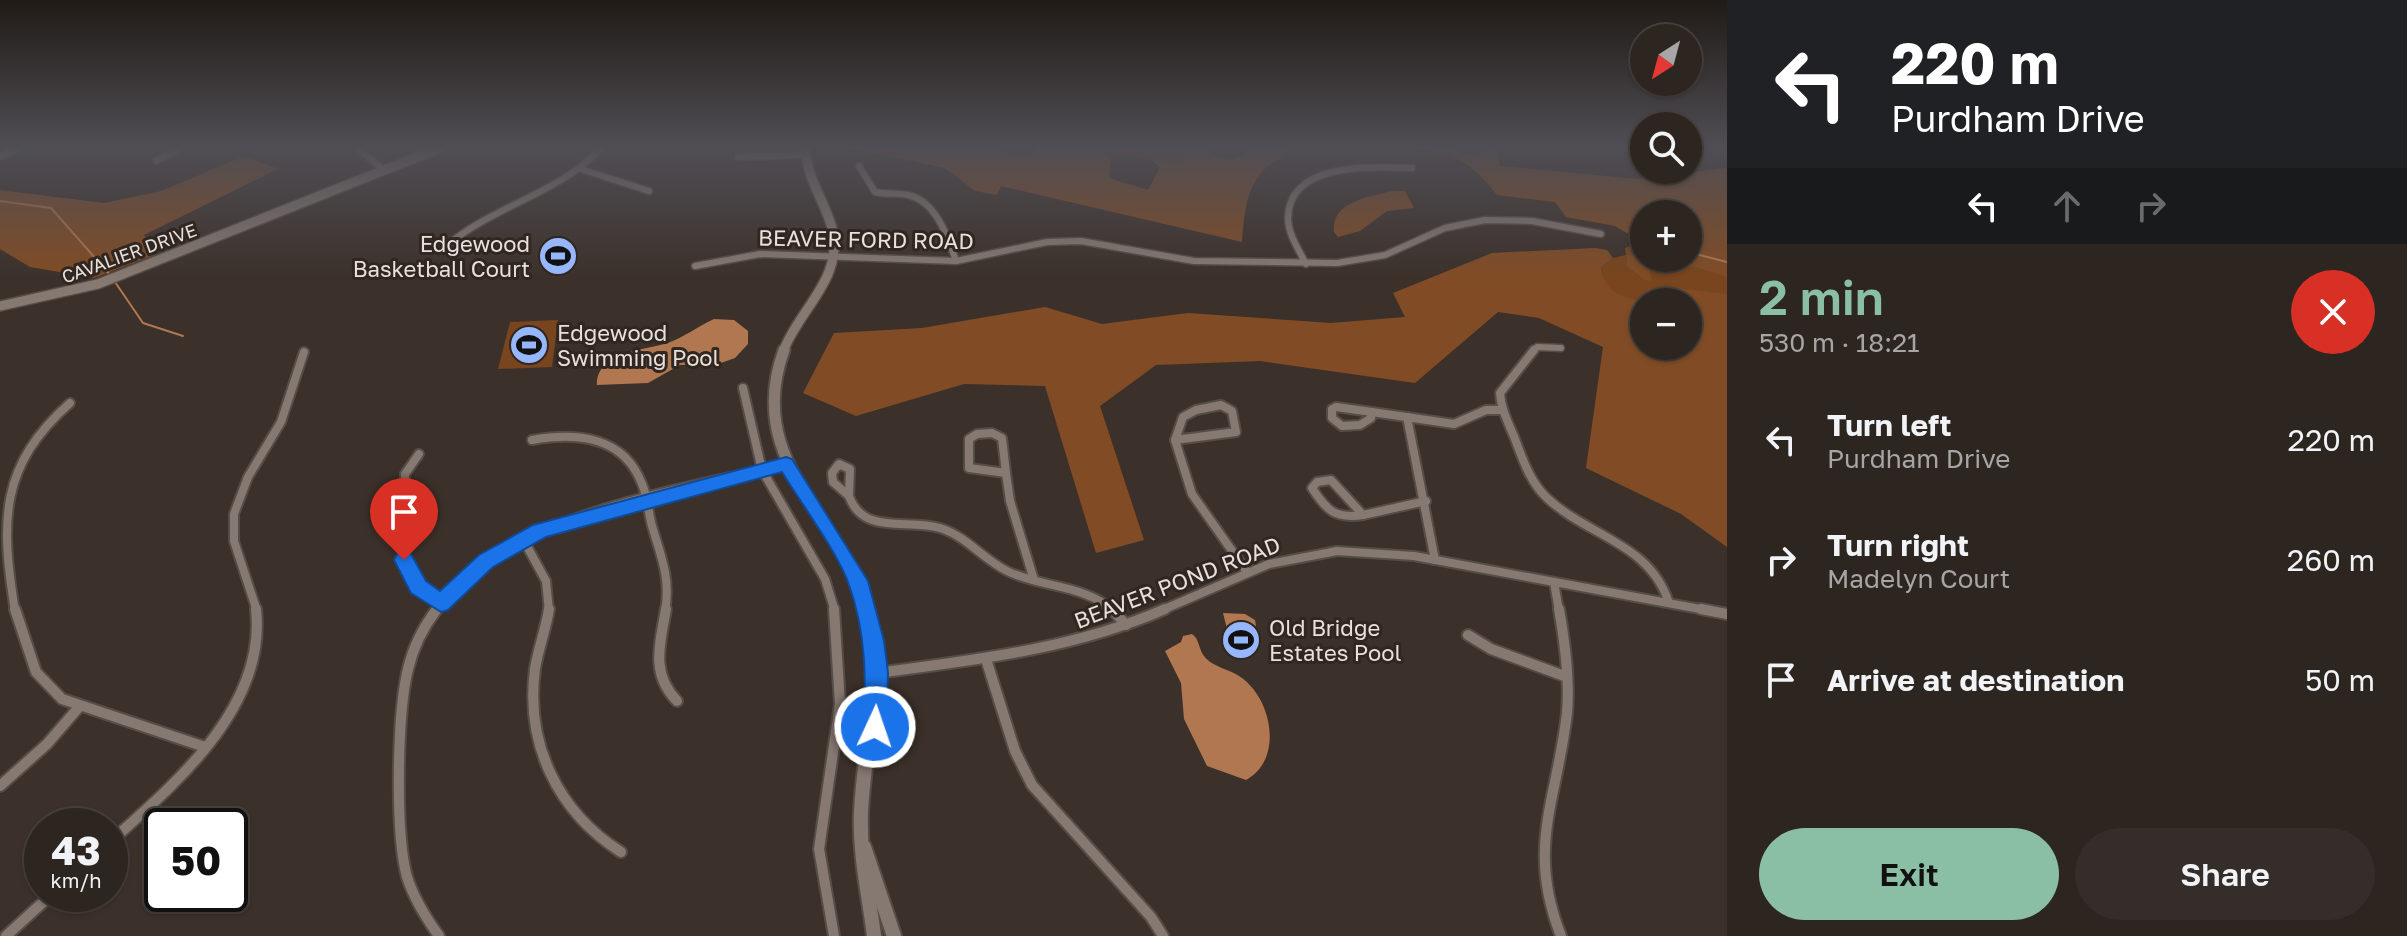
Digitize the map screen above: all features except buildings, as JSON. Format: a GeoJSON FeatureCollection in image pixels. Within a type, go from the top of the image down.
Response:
{"type":"FeatureCollection","features":[{"type":"Feature","properties":{"kind":"main road","name":"CAVALIER DRIVE"},"geometry":{"type":"LineString","coordinates":[[0,306],[48,298],[98,284],[335,190]]}},
{"type":"Feature","properties":{"kind":"main road"},"geometry":{"type":"LineString","coordinates":[[813,190],[831,222],[834,257],[824,285],[792,330],[773,394],[773,417],[786,464],[858,581],[868,613],[877,673],[875,727],[864,789],[861,839],[863,877],[874,936]]}},
{"type":"Feature","properties":{"kind":"main road"},"geometry":{"type":"LineString","coordinates":[[861,839],[894,936]]}},
{"type":"Feature","properties":{"kind":"street"},"geometry":{"type":"LineString","coordinates":[[450,243],[470,224],[547,190]]}},
{"type":"Feature","properties":{"kind":"street"},"geometry":{"type":"LineString","coordinates":[[645,190],[649,191]]}},
{"type":"Feature","properties":{"kind":"street"},"geometry":{"type":"LineString","coordinates":[[874,190],[908,195],[925,203],[947,237],[956,261]]}},
{"type":"Feature","properties":{"kind":"street"},"geometry":{"type":"LineString","coordinates":[[1299,190],[1291,200],[1288,215],[1306,264]]}},
{"type":"Feature","properties":{"kind":"street","name":"BEAVER FORD ROAD"},"geometry":{"type":"LineString","coordinates":[[695,266],[760,254],[956,261],[1047,242],[1081,241],[1194,261],[1306,264],[1373,258],[1445,228],[1485,220],[1532,221],[1601,234]]}},
{"type":"Feature","properties":{"kind":"street"},"geometry":{"type":"LineString","coordinates":[[1561,348],[1537,347],[1503,386],[1500,400],[1528,473],[1539,489],[1563,511],[1640,557],[1659,577],[1669,603]]}},
{"type":"Feature","properties":{"kind":"street"},"geometry":{"type":"LineString","coordinates":[[128,825],[205,747],[240,692],[257,639],[257,608],[233,532],[236,503],[248,472],[281,420],[304,352]]}},
{"type":"Feature","properties":{"kind":"street"},"geometry":{"type":"LineString","coordinates":[[743,388],[762,470],[825,579],[837,619],[840,704],[819,849],[834,936]]}},
{"type":"Feature","properties":{"kind":"street"},"geometry":{"type":"LineString","coordinates":[[70,403],[41,428],[21,456],[5,491],[0,515],[7,579],[32,663],[51,691],[79,707],[205,747]]}},
{"type":"Feature","properties":{"kind":"street"},"geometry":{"type":"LineString","coordinates":[[1175,440],[1233,434],[1237,429],[1232,411],[1221,405],[1189,411],[1177,424],[1175,440],[1179,466],[1190,493],[1247,572]]}},
{"type":"Feature","properties":{"kind":"street"},"geometry":{"type":"LineString","coordinates":[[1372,412],[1368,423],[1360,425],[1342,426],[1332,418],[1332,409],[1336,407],[1372,412],[1407,417],[1454,424],[1486,410],[1503,410]]}},
{"type":"Feature","properties":{"kind":"street"},"geometry":{"type":"LineString","coordinates":[[1407,417],[1426,501],[1435,560]]}},
{"type":"Feature","properties":{"kind":"street"},"geometry":{"type":"LineString","coordinates":[[1006,473],[969,468],[969,439],[977,434],[999,435],[1006,473],[1010,501],[1034,580]]}},
{"type":"Feature","properties":{"kind":"street"},"geometry":{"type":"LineString","coordinates":[[532,440],[574,436],[613,445],[634,464],[648,500],[668,582],[658,673],[666,692],[677,701]]}},
{"type":"Feature","properties":{"kind":"street"},"geometry":{"type":"LineString","coordinates":[[419,454],[405,474],[404,560],[419,587],[441,603]]}},
{"type":"Feature","properties":{"kind":"street"},"geometry":{"type":"LineString","coordinates":[[439,936],[420,913],[407,883],[400,803],[406,671],[418,639],[441,603],[486,561],[523,539],[560,523],[786,464]]}},
{"type":"Feature","properties":{"kind":"street"},"geometry":{"type":"LineString","coordinates":[[1363,515],[1335,482],[1313,485],[1326,510],[1334,516],[1363,515],[1426,501]]}},
{"type":"Feature","properties":{"kind":"street"},"geometry":{"type":"LineString","coordinates":[[849,496],[854,509],[867,518],[941,528],[966,540],[1007,571],[1099,596],[1113,607],[1126,625]]}},
{"type":"Feature","properties":{"kind":"street"},"geometry":{"type":"LineString","coordinates":[[523,539],[546,579],[550,600],[533,690],[542,754],[576,819],[604,843],[621,852]]}},
{"type":"Feature","properties":{"kind":"street","name":"BEAVER POND ROAD"},"geometry":{"type":"LineString","coordinates":[[877,673],[1051,647],[1126,625],[1247,572],[1291,557],[1337,551],[1435,560],[1727,614]]}},
{"type":"Feature","properties":{"kind":"street"},"geometry":{"type":"LineString","coordinates":[[1554,582],[1567,677],[1563,740],[1547,809],[1541,864],[1549,908],[1561,936]]}},
{"type":"Feature","properties":{"kind":"street"},"geometry":{"type":"LineString","coordinates":[[1468,635],[1491,649],[1567,677]]}},
{"type":"Feature","properties":{"kind":"street"},"geometry":{"type":"LineString","coordinates":[[986,659],[1015,751],[1032,785],[1151,917],[1163,936]]}},
{"type":"Feature","properties":{"kind":"street"},"geometry":{"type":"LineString","coordinates":[[0,786],[47,744],[79,707]]}},
{"type":"Feature","properties":{"kind":"street"},"geometry":{"type":"LineString","coordinates":[[6,936],[32,912]]}},
{"type":"Feature","properties":{"kind":"shaded area"},"geometry":{"type":"Polygon","coordinates":[[[0,190],[104,203],[161,191],[236,190],[144,235],[154,255],[94,278],[30,267],[0,249],[0,190]]]}},
{"type":"Feature","properties":{"kind":"shaded area"},"geometry":{"type":"Polygon","coordinates":[[[973,190],[999,190],[997,195],[973,190]]]}},
{"type":"Feature","properties":{"kind":"shaded area"},"geometry":{"type":"Polygon","coordinates":[[[1017,190],[1251,190],[1242,242],[1017,190]]]}},
{"type":"Feature","properties":{"kind":"shaded area"},"geometry":{"type":"Polygon","coordinates":[[[1492,190],[1727,190],[1727,277],[1702,269],[1702,200],[1630,200],[1630,235],[1615,226],[1566,217],[1555,202],[1497,195],[1492,190]]]}},
{"type":"Feature","properties":{"kind":"shaded area"},"geometry":{"type":"Polygon","coordinates":[[[1620,190],[1727,190],[1727,366],[1702,353],[1702,288],[1630,288],[1630,299],[1612,291],[1601,268],[1613,258],[1626,255],[1625,248],[1630,246],[1630,272],[1702,272],[1702,200],[1630,200],[1630,221],[1620,190]]]}},
{"type":"Feature","properties":{"kind":"shaded area"},"geometry":{"type":"Polygon","coordinates":[[[1405,191],[1414,208],[1387,211],[1360,231],[1338,237],[1334,232],[1335,222],[1345,207],[1363,198],[1405,191]]]}},
{"type":"Feature","properties":{"kind":"shaded area"},"geometry":{"type":"Polygon","coordinates":[[[1607,250],[1613,258],[1601,268],[1603,276],[1610,288],[1630,298],[1630,360],[1702,360],[1702,291],[1727,294],[1727,547],[1681,514],[1586,468],[1603,347],[1539,318],[1498,312],[1415,383],[1260,361],[1156,365],[1100,406],[1144,540],[1096,553],[1045,386],[964,384],[856,416],[803,393],[834,333],[922,328],[1045,307],[1102,324],[1188,313],[1331,323],[1405,317],[1393,293],[1492,253],[1607,250]]]}},
{"type":"Feature","properties":{"kind":"shaded area"},"geometry":{"type":"Polygon","coordinates":[[[1635,272],[1649,272],[1652,281],[1635,272]]]}},
{"type":"Feature","properties":{"kind":"shaded area"},"geometry":{"type":"Polygon","coordinates":[[[714,319],[734,320],[748,331],[748,344],[735,358],[718,364],[680,365],[648,383],[597,385],[599,374],[613,359],[668,343],[714,319]]]}},
{"type":"Feature","properties":{"kind":"shaded area","name":"Edgewood Swimming Pool"},"geometry":{"type":"Polygon","coordinates":[[[558,320],[552,367],[498,369],[510,322],[558,320]]]}},
{"type":"Feature","properties":{"kind":"shaded area","name":"Old Bridge Estates Pool"},"geometry":{"type":"Polygon","coordinates":[[[1223,613],[1245,614],[1255,620],[1256,626],[1249,631],[1254,650],[1232,649],[1223,613]]]}},
{"type":"Feature","properties":{"kind":"shaded area"},"geometry":{"type":"Polygon","coordinates":[[[1192,634],[1208,660],[1238,675],[1253,688],[1267,715],[1270,730],[1265,759],[1258,771],[1246,780],[1207,766],[1184,719],[1181,683],[1165,651],[1181,642],[1183,636],[1192,634]]]}},
{"type":"Feature","properties":{"kind":"waterway"},"geometry":{"type":"LineString","coordinates":[[0,201],[51,208],[111,276]]}},
{"type":"Feature","properties":{"kind":"waterway"},"geometry":{"type":"LineString","coordinates":[[1702,256],[1727,262]]}},
{"type":"Feature","properties":{"kind":"waterway"},"geometry":{"type":"LineString","coordinates":[[115,282],[143,323],[183,336]]}},
{"type":"Feature","properties":{"kind":"place","name":"Edgewood Basketball Court"},"geometry":{"type":"Point","coordinates":[558,256]}},
{"type":"Feature","properties":{"kind":"place","name":"Edgewood Swimming Pool"},"geometry":{"type":"Point","coordinates":[529,345]}},
{"type":"Feature","properties":{"kind":"place","name":"Old Bridge Estates Pool"},"geometry":{"type":"Point","coordinates":[1241,640]}},
{"type":"Feature","properties":{"kind":"route"},"geometry":{"type":"LineString","coordinates":[[404,560],[412,579],[441,603],[486,561],[540,530],[786,464],[858,581],[874,641],[877,673],[875,727]]}}]}
